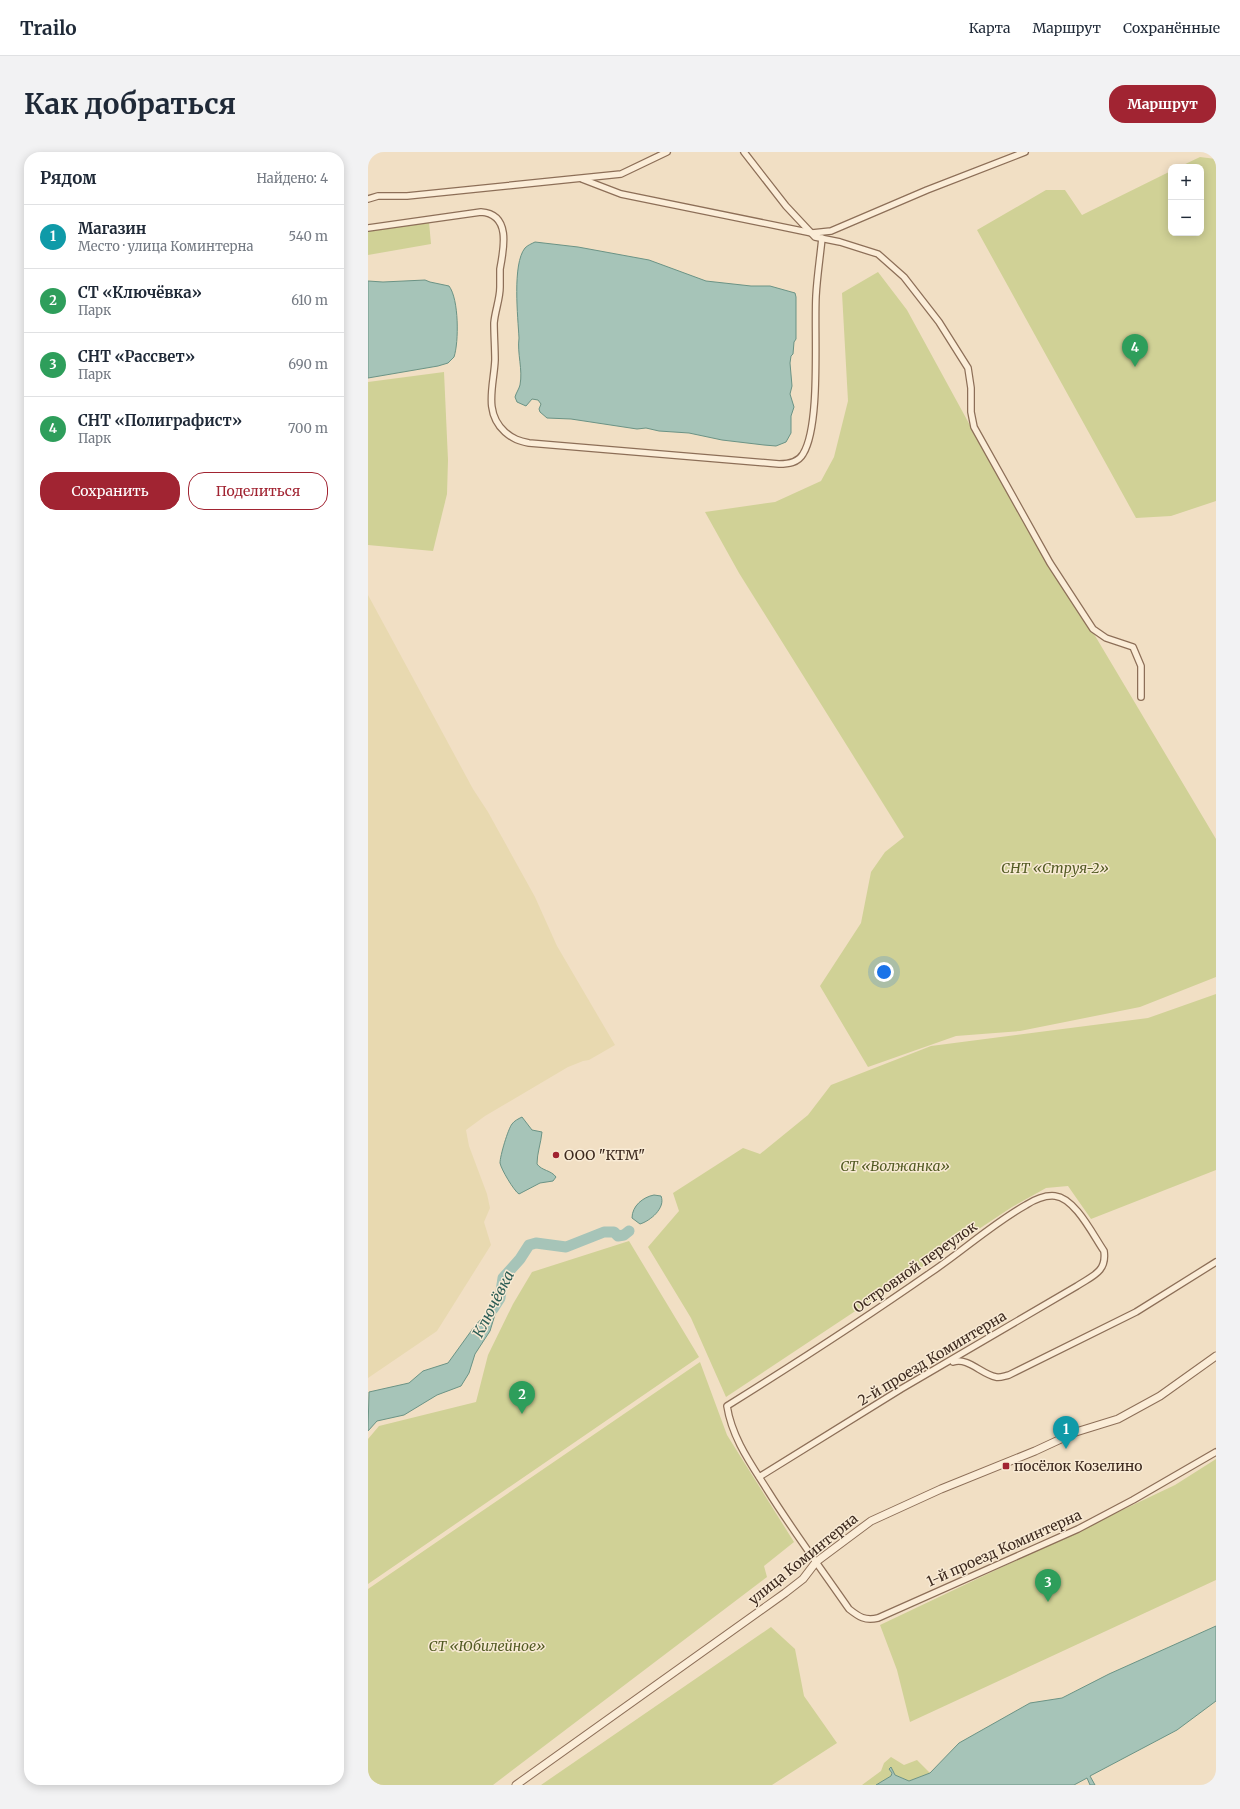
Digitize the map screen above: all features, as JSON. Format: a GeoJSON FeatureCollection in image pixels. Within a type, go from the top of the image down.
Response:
{"type":"FeatureCollection","features":[{"type":"Feature","properties":{"kind":"street"},"geometry":{"type":"LineString","coordinates":[[368,199],[378,196],[407,196],[621,174],[667,152]]}},
{"type":"Feature","properties":{"kind":"street"},"geometry":{"type":"LineString","coordinates":[[744,152],[786,206],[815,237],[878,254],[904,277],[939,322],[968,368],[971,388],[971,412],[974,427],[1050,563],[1094,629],[1106,638],[1133,647],[1141,666],[1141,697]]}},
{"type":"Feature","properties":{"kind":"street"},"geometry":{"type":"LineString","coordinates":[[582,179],[620,194],[812,233],[831,231],[927,190],[1024,152]]}},
{"type":"Feature","properties":{"kind":"street"},"geometry":{"type":"LineString","coordinates":[[368,228],[480,212],[489,212],[498,221],[504,239],[500,288],[494,323],[495,360],[491,404],[497,424],[510,436],[519,441],[530,443],[779,464],[790,464],[799,459],[808,445],[814,399],[816,295],[822,238]]}},
{"type":"Feature","properties":{"kind":"street","name":"Островной переулок"},"geometry":{"type":"LineString","coordinates":[[727,1406],[860,1321],[942,1265],[998,1222],[1028,1204],[1042,1198],[1055,1196],[1066,1199],[1073,1206],[1104,1251]]}},
{"type":"Feature","properties":{"kind":"street","name":"2-й проезд Коминтерна"},"geometry":{"type":"LineString","coordinates":[[759,1477],[1096,1273],[1103,1267],[1105,1260],[1104,1251]]}},
{"type":"Feature","properties":{"kind":"street"},"geometry":{"type":"LineString","coordinates":[[942,1366],[959,1360],[966,1362],[992,1376],[997,1377],[1009,1375],[1136,1312],[1216,1262]]}},
{"type":"Feature","properties":{"kind":"street","name":"улица Коминтерна"},"geometry":{"type":"LineString","coordinates":[[516,1785],[785,1593],[803,1579],[816,1562],[871,1521],[941,1489],[1035,1451],[1076,1432],[1118,1419],[1160,1396],[1216,1356]]}},
{"type":"Feature","properties":{"kind":"street","name":"1-й проезд Коминтерна"},"geometry":{"type":"LineString","coordinates":[[727,1406],[736,1438],[759,1477],[849,1609],[858,1616],[868,1620],[878,1618],[1078,1529],[1133,1500],[1216,1452]]}},
{"type":"Feature","properties":{"kind":"shaded area"},"geometry":{"type":"Polygon","coordinates":[[[535,242],[578,247],[649,260],[706,281],[751,286],[770,286],[795,293],[796,339],[794,342],[793,354],[791,356],[790,363],[792,386],[790,394],[794,407],[791,416],[791,433],[786,442],[776,446],[764,445],[722,440],[689,433],[659,431],[646,428],[637,429],[571,419],[547,418],[540,412],[539,409],[541,404],[538,400],[532,399],[526,406],[517,402],[515,397],[521,379],[517,305],[518,266],[525,248],[535,242]]]}},
{"type":"Feature","properties":{"kind":"shaded area"},"geometry":{"type":"Polygon","coordinates":[[[425,280],[449,286],[452,292],[455,300],[457,321],[457,341],[454,357],[448,363],[438,366],[368,378],[368,281],[383,282],[425,280]]]}},
{"type":"Feature","properties":{"kind":"shaded area"},"geometry":{"type":"Polygon","coordinates":[[[368,595],[473,789],[488,812],[535,897],[557,946],[615,1045],[589,1060],[568,1067],[485,1116],[466,1130],[469,1146],[487,1194],[490,1208],[484,1222],[491,1245],[437,1331],[368,1378],[368,595]]]}},
{"type":"Feature","properties":{"kind":"shaded area"},"geometry":{"type":"Polygon","coordinates":[[[522,1117],[532,1130],[542,1132],[537,1164],[556,1177],[553,1181],[540,1183],[519,1194],[508,1180],[500,1163],[504,1143],[510,1127],[514,1122],[522,1117]]]}},
{"type":"Feature","properties":{"kind":"shaded area"},"geometry":{"type":"Polygon","coordinates":[[[654,1195],[661,1196],[661,1205],[652,1217],[640,1224],[632,1218],[632,1214],[636,1206],[642,1200],[654,1195]]]}},
{"type":"Feature","properties":{"kind":"shaded area","name":"Ключёвка"},"geometry":{"type":"Polygon","coordinates":[[[500,1298],[490,1331],[475,1354],[469,1373],[461,1386],[437,1395],[404,1415],[377,1421],[368,1431],[369,1392],[409,1383],[423,1371],[448,1363],[474,1327],[500,1298]]]}},
{"type":"Feature","properties":{"kind":"shaded area"},"geometry":{"type":"Polygon","coordinates":[[[1216,1626],[1216,1701],[1177,1730],[1090,1776],[1095,1785],[1090,1785],[1087,1778],[1074,1785],[876,1785],[891,1776],[892,1773],[889,1769],[891,1767],[895,1775],[909,1781],[930,1773],[959,1743],[1030,1703],[1062,1698],[1109,1674],[1216,1626]]]}},
{"type":"Feature","properties":{"kind":"green space"},"geometry":{"type":"Polygon","coordinates":[[[1200,157],[1216,159],[1216,501],[1171,516],[1136,518],[977,230],[1046,190],[1065,190],[1082,215],[1168,172],[1168,236],[1204,236],[1204,164],[1185,164],[1200,157]]]}},
{"type":"Feature","properties":{"kind":"green space"},"geometry":{"type":"Polygon","coordinates":[[[429,222],[431,244],[368,255],[368,230],[429,222]]]}},
{"type":"Feature","properties":{"kind":"green space","name":"СНТ «Струя-2»"},"geometry":{"type":"Polygon","coordinates":[[[878,272],[907,310],[972,429],[1216,839],[1216,977],[1140,1007],[1020,1031],[956,1036],[868,1067],[820,986],[861,923],[871,872],[885,852],[904,837],[739,573],[705,512],[775,502],[821,481],[834,457],[848,401],[842,293],[878,272]]]}},
{"type":"Feature","properties":{"kind":"green space"},"geometry":{"type":"Polygon","coordinates":[[[444,372],[448,460],[447,494],[433,551],[368,545],[368,382],[444,372]]]}},
{"type":"Feature","properties":{"kind":"green space","name":"СТ «Волжанка»"},"geometry":{"type":"Polygon","coordinates":[[[1216,994],[1216,1170],[1091,1219],[1068,1186],[1046,1188],[1012,1207],[726,1397],[691,1318],[648,1247],[679,1211],[673,1193],[743,1148],[760,1154],[808,1115],[831,1085],[931,1046],[1148,1018],[1216,994]]]}},
{"type":"Feature","properties":{"kind":"green space"},"geometry":{"type":"Polygon","coordinates":[[[629,1241],[699,1357],[368,1584],[368,1439],[379,1426],[476,1402],[488,1355],[513,1304],[532,1272],[629,1241]]]}},
{"type":"Feature","properties":{"kind":"green space","name":"СТ «Юбилейное»"},"geometry":{"type":"Polygon","coordinates":[[[700,1362],[727,1435],[794,1542],[764,1566],[767,1577],[493,1785],[368,1785],[368,1589],[700,1362]]]}},
{"type":"Feature","properties":{"kind":"green space"},"geometry":{"type":"Polygon","coordinates":[[[1216,1459],[1216,1580],[910,1722],[897,1670],[880,1625],[1175,1485],[1216,1459]]]}},
{"type":"Feature","properties":{"kind":"green space"},"geometry":{"type":"Polygon","coordinates":[[[771,1627],[795,1649],[804,1696],[837,1743],[772,1785],[541,1785],[771,1627]]]}},
{"type":"Feature","properties":{"kind":"green space"},"geometry":{"type":"Polygon","coordinates":[[[891,1757],[904,1765],[917,1760],[930,1773],[909,1781],[895,1775],[891,1768],[891,1776],[876,1785],[862,1785],[881,1771],[884,1763],[891,1757]]]}},
{"type":"Feature","properties":{"kind":"waterway","name":"Ключёвка"},"geometry":{"type":"LineString","coordinates":[[493,1309],[500,1298],[503,1278],[520,1259],[529,1245],[536,1243],[566,1247],[604,1232],[614,1232],[618,1236],[624,1235],[629,1231]]}},
{"type":"Feature","properties":{"kind":"place","name":"СНТ «Полиграфист»"},"geometry":{"type":"Point","coordinates":[1135,367]}},
{"type":"Feature","properties":{"kind":"place","name":"ООО \"КТМ\""},"geometry":{"type":"Point","coordinates":[556,1155]}},
{"type":"Feature","properties":{"kind":"place","name":"СТ «Ключёвка»"},"geometry":{"type":"Point","coordinates":[522,1414]}},
{"type":"Feature","properties":{"kind":"place","name":"Магазин"},"geometry":{"type":"Point","coordinates":[1066,1449]}},
{"type":"Feature","properties":{"kind":"place","name":"посёлок Козелино"},"geometry":{"type":"Point","coordinates":[1006,1466]}},
{"type":"Feature","properties":{"kind":"place","name":"СНТ «Рассвет»"},"geometry":{"type":"Point","coordinates":[1048,1602]}}]}
